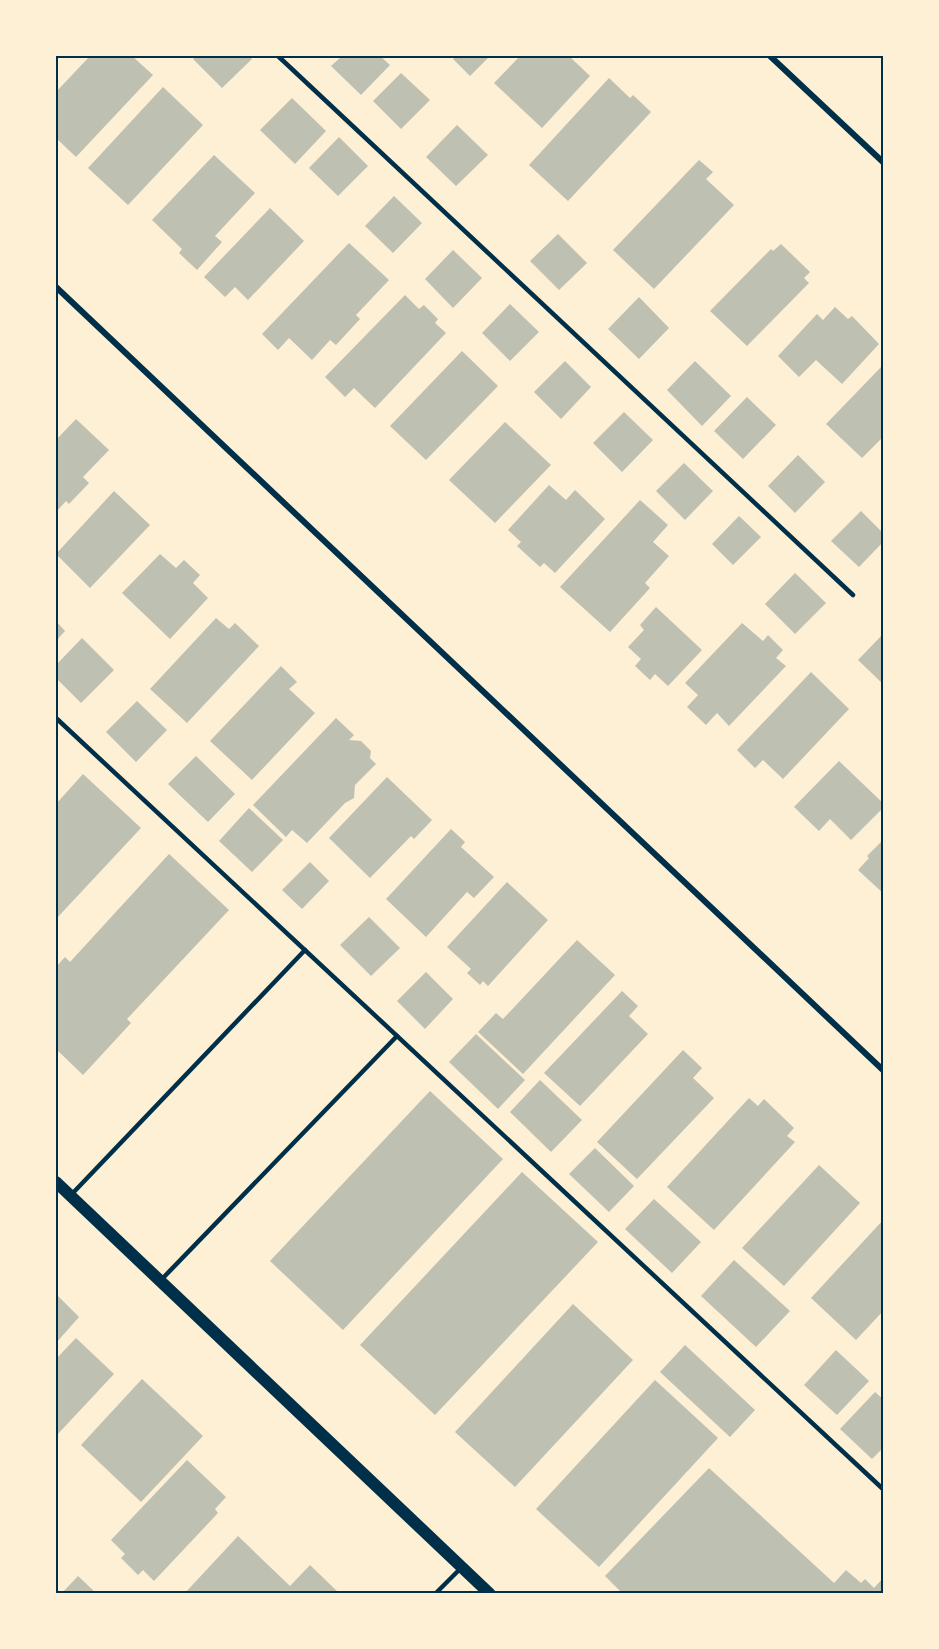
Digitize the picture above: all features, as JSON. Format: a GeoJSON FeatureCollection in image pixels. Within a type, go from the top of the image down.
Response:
{"type":"FeatureCollection","features":[{"type":"Feature","properties":{"kind":"main road"},"geometry":{"type":"LineString","coordinates":[[56,1182],[490,1593]]}},
{"type":"Feature","properties":{"kind":"street"},"geometry":{"type":"LineString","coordinates":[[770,56],[884,162]]}},
{"type":"Feature","properties":{"kind":"street"},"geometry":{"type":"LineString","coordinates":[[56,287],[884,1071]]}},
{"type":"Feature","properties":{"kind":"lane"},"geometry":{"type":"LineString","coordinates":[[278,56],[853,595]]}},
{"type":"Feature","properties":{"kind":"lane"},"geometry":{"type":"LineString","coordinates":[[56,718],[884,1490]]}},
{"type":"Feature","properties":{"kind":"lane"},"geometry":{"type":"LineString","coordinates":[[70,1196],[305,950]]}},
{"type":"Feature","properties":{"kind":"lane"},"geometry":{"type":"LineString","coordinates":[[160,1281],[397,1036]]}},
{"type":"Feature","properties":{"kind":"lane"},"geometry":{"type":"LineString","coordinates":[[435,1593],[462,1567]]}},
{"type":"Feature","properties":{"kind":"building"},"geometry":{"type":"Polygon","coordinates":[[[90,56],[132,56],[153,75],[76,157],[56,138],[56,92],[90,56]]]}},
{"type":"Feature","properties":{"kind":"building"},"geometry":{"type":"Polygon","coordinates":[[[197,56],[248,56],[252,59],[222,88],[193,59],[197,56]]]}},
{"type":"Feature","properties":{"kind":"building"},"geometry":{"type":"Polygon","coordinates":[[[342,56],[380,56],[390,65],[361,95],[331,66],[342,56]]]}},
{"type":"Feature","properties":{"kind":"building"},"geometry":{"type":"Polygon","coordinates":[[[456,56],[490,56],[470,76],[453,59],[456,56]]]}},
{"type":"Feature","properties":{"kind":"building"},"geometry":{"type":"Polygon","coordinates":[[[520,56],[569,56],[590,76],[542,128],[494,83],[520,56]]]}},
{"type":"Feature","properties":{"kind":"building"},"geometry":{"type":"Polygon","coordinates":[[[401,73],[430,100],[401,129],[373,101],[401,73]]]}},
{"type":"Feature","properties":{"kind":"building"},"geometry":{"type":"Polygon","coordinates":[[[609,78],[630,98],[633,95],[651,112],[568,201],[529,165],[609,78]]]}},
{"type":"Feature","properties":{"kind":"building"},"geometry":{"type":"Polygon","coordinates":[[[163,87],[203,125],[128,205],[88,168],[163,87]]]}},
{"type":"Feature","properties":{"kind":"building"},"geometry":{"type":"Polygon","coordinates":[[[292,98],[326,131],[295,164],[260,130],[292,98]]]}},
{"type":"Feature","properties":{"kind":"building"},"geometry":{"type":"Polygon","coordinates":[[[457,125],[488,155],[456,186],[426,157],[457,125]]]}},
{"type":"Feature","properties":{"kind":"building"},"geometry":{"type":"Polygon","coordinates":[[[339,137],[368,166],[338,196],[309,168],[339,137]]]}},
{"type":"Feature","properties":{"kind":"building"},"geometry":{"type":"Polygon","coordinates":[[[214,155],[255,193],[215,236],[222,242],[197,270],[179,253],[182,249],[152,220],[214,155]]]}},
{"type":"Feature","properties":{"kind":"building"},"geometry":{"type":"Polygon","coordinates":[[[699,160],[713,172],[706,179],[734,205],[654,289],[613,250],[699,160]]]}},
{"type":"Feature","properties":{"kind":"building"},"geometry":{"type":"Polygon","coordinates":[[[394,196],[422,223],[393,253],[365,226],[394,196]]]}},
{"type":"Feature","properties":{"kind":"building"},"geometry":{"type":"Polygon","coordinates":[[[270,208],[304,241],[248,300],[235,287],[225,297],[204,277],[270,208]]]}},
{"type":"Feature","properties":{"kind":"building"},"geometry":{"type":"Polygon","coordinates":[[[558,234],[587,263],[559,290],[530,261],[558,234]]]}},
{"type":"Feature","properties":{"kind":"building"},"geometry":{"type":"Polygon","coordinates":[[[349,243],[389,280],[356,315],[360,319],[336,345],[330,340],[312,360],[289,338],[278,350],[262,334],[349,243]]]}},
{"type":"Feature","properties":{"kind":"building"},"geometry":{"type":"Polygon","coordinates":[[[781,244],[810,272],[804,278],[809,283],[747,346],[710,311],[771,249],[773,251],[781,244]]]}},
{"type":"Feature","properties":{"kind":"building"},"geometry":{"type":"Polygon","coordinates":[[[453,250],[482,278],[453,308],[425,279],[453,250]]]}},
{"type":"Feature","properties":{"kind":"building"},"geometry":{"type":"Polygon","coordinates":[[[405,295],[419,309],[424,305],[438,319],[435,323],[446,333],[375,408],[354,388],[345,397],[325,377],[405,295]]]}},
{"type":"Feature","properties":{"kind":"building"},"geometry":{"type":"Polygon","coordinates":[[[639,297],[669,328],[639,359],[608,329],[639,297]]]}},
{"type":"Feature","properties":{"kind":"building"},"geometry":{"type":"Polygon","coordinates":[[[510,304],[539,332],[510,361],[482,333],[510,304]]]}},
{"type":"Feature","properties":{"kind":"building"},"geometry":{"type":"Polygon","coordinates":[[[835,307],[848,319],[852,316],[879,344],[842,384],[816,360],[799,377],[778,356],[817,314],[823,320],[835,307]]]}},
{"type":"Feature","properties":{"kind":"building"},"geometry":{"type":"Polygon","coordinates":[[[462,351],[498,386],[426,460],[390,426],[462,351]]]}},
{"type":"Feature","properties":{"kind":"building"},"geometry":{"type":"Polygon","coordinates":[[[565,361],[591,387],[561,419],[534,392],[565,361]]]}},
{"type":"Feature","properties":{"kind":"building"},"geometry":{"type":"Polygon","coordinates":[[[695,361],[731,396],[702,426],[667,390],[695,361]]]}},
{"type":"Feature","properties":{"kind":"building"},"geometry":{"type":"Polygon","coordinates":[[[884,364],[884,436],[862,458],[826,424],[884,364]]]}},
{"type":"Feature","properties":{"kind":"building"},"geometry":{"type":"Polygon","coordinates":[[[747,397],[776,425],[743,459],[714,431],[747,397]]]}},
{"type":"Feature","properties":{"kind":"building"},"geometry":{"type":"Polygon","coordinates":[[[624,412],[653,440],[622,472],[593,443],[624,412]]]}},
{"type":"Feature","properties":{"kind":"building"},"geometry":{"type":"Polygon","coordinates":[[[76,419],[109,450],[83,477],[89,483],[69,504],[66,501],[56,512],[56,440],[76,419]]]}},
{"type":"Feature","properties":{"kind":"building"},"geometry":{"type":"Polygon","coordinates":[[[505,422],[551,465],[495,523],[449,480],[505,422]]]}},
{"type":"Feature","properties":{"kind":"building"},"geometry":{"type":"Polygon","coordinates":[[[798,455],[825,482],[795,513],[768,486],[798,455]]]}},
{"type":"Feature","properties":{"kind":"building"},"geometry":{"type":"Polygon","coordinates":[[[684,463],[713,491],[685,520],[656,491],[684,463]]]}},
{"type":"Feature","properties":{"kind":"building"},"geometry":{"type":"Polygon","coordinates":[[[549,485],[566,500],[575,490],[605,519],[555,573],[544,563],[540,567],[517,546],[521,542],[508,530],[549,485]]]}},
{"type":"Feature","properties":{"kind":"building"},"geometry":{"type":"Polygon","coordinates":[[[114,491],[150,525],[90,588],[56,554],[114,491]]]}},
{"type":"Feature","properties":{"kind":"building"},"geometry":{"type":"Polygon","coordinates":[[[640,500],[668,525],[653,542],[669,556],[645,583],[650,588],[610,632],[560,587],[640,500]]]}},
{"type":"Feature","properties":{"kind":"building"},"geometry":{"type":"Polygon","coordinates":[[[861,511],[884,534],[884,541],[859,567],[831,541],[861,511]]]}},
{"type":"Feature","properties":{"kind":"building"},"geometry":{"type":"Polygon","coordinates":[[[739,516],[761,537],[733,565],[712,544],[739,516]]]}},
{"type":"Feature","properties":{"kind":"building"},"geometry":{"type":"Polygon","coordinates":[[[160,554],[176,568],[184,560],[200,575],[193,583],[208,598],[170,639],[122,593],[160,554]]]}},
{"type":"Feature","properties":{"kind":"building"},"geometry":{"type":"Polygon","coordinates":[[[795,573],[826,603],[795,634],[765,604],[795,573]]]}},
{"type":"Feature","properties":{"kind":"building"},"geometry":{"type":"Polygon","coordinates":[[[656,607],[702,650],[668,686],[655,674],[650,680],[635,666],[641,659],[628,647],[644,630],[640,625],[656,607]]]}},
{"type":"Feature","properties":{"kind":"building"},"geometry":{"type":"Polygon","coordinates":[[[216,618],[229,629],[235,623],[259,646],[187,723],[150,689],[216,618]]]}},
{"type":"Feature","properties":{"kind":"building"},"geometry":{"type":"Polygon","coordinates":[[[56,621],[65,631],[56,641],[56,621]]]}},
{"type":"Feature","properties":{"kind":"building"},"geometry":{"type":"Polygon","coordinates":[[[742,623],[763,641],[768,635],[783,650],[776,658],[786,666],[729,726],[717,713],[706,725],[687,707],[698,695],[685,683],[742,623]]]}},
{"type":"Feature","properties":{"kind":"building"},"geometry":{"type":"Polygon","coordinates":[[[884,633],[884,685],[858,660],[884,633]]]}},
{"type":"Feature","properties":{"kind":"building"},"geometry":{"type":"Polygon","coordinates":[[[82,638],[114,670],[81,703],[56,678],[56,665],[82,638]]]}},
{"type":"Feature","properties":{"kind":"building"},"geometry":{"type":"Polygon","coordinates":[[[281,666],[297,682],[289,689],[315,713],[252,780],[210,741],[281,666]]]}},
{"type":"Feature","properties":{"kind":"building"},"geometry":{"type":"Polygon","coordinates":[[[811,672],[849,709],[783,779],[763,760],[755,768],[737,750],[811,672]]]}},
{"type":"Feature","properties":{"kind":"building"},"geometry":{"type":"Polygon","coordinates":[[[137,701],[167,730],[136,762],[106,732],[137,701]]]}},
{"type":"Feature","properties":{"kind":"building"},"geometry":{"type":"Polygon","coordinates":[[[336,718],[354,735],[349,740],[361,741],[371,751],[370,758],[376,764],[355,785],[354,798],[345,803],[307,843],[292,830],[286,837],[253,805],[336,718]]]}},
{"type":"Feature","properties":{"kind":"building"},"geometry":{"type":"Polygon","coordinates":[[[196,756],[235,794],[208,822],[168,784],[196,756]]]}},
{"type":"Feature","properties":{"kind":"building"},"geometry":{"type":"Polygon","coordinates":[[[839,761],[884,804],[884,807],[851,840],[830,819],[819,831],[794,807],[839,761]]]}},
{"type":"Feature","properties":{"kind":"building"},"geometry":{"type":"Polygon","coordinates":[[[83,774],[141,828],[56,919],[56,804],[83,774]]]}},
{"type":"Feature","properties":{"kind":"building"},"geometry":{"type":"Polygon","coordinates":[[[387,777],[432,820],[414,839],[411,836],[370,878],[329,838],[387,777]]]}},
{"type":"Feature","properties":{"kind":"building"},"geometry":{"type":"Polygon","coordinates":[[[249,808],[283,840],[252,872],[219,841],[249,808]]]}},
{"type":"Feature","properties":{"kind":"building"},"geometry":{"type":"Polygon","coordinates":[[[451,829],[465,842],[461,847],[494,877],[474,898],[467,892],[426,937],[386,899],[451,829]]]}},
{"type":"Feature","properties":{"kind":"building"},"geometry":{"type":"Polygon","coordinates":[[[884,839],[884,894],[858,870],[869,858],[867,856],[884,839]]]}},
{"type":"Feature","properties":{"kind":"building"},"geometry":{"type":"Polygon","coordinates":[[[169,854],[229,910],[127,1019],[131,1023],[83,1075],[56,1049],[56,967],[65,957],[70,962],[169,854]]]}},
{"type":"Feature","properties":{"kind":"building"},"geometry":{"type":"Polygon","coordinates":[[[310,862],[329,881],[302,909],[282,890],[310,862]]]}},
{"type":"Feature","properties":{"kind":"building"},"geometry":{"type":"Polygon","coordinates":[[[507,882],[548,920],[488,986],[483,981],[480,985],[467,973],[471,969],[447,947],[507,882]]]}},
{"type":"Feature","properties":{"kind":"building"},"geometry":{"type":"Polygon","coordinates":[[[369,917],[400,948],[371,976],[340,945],[369,917]]]}},
{"type":"Feature","properties":{"kind":"building"},"geometry":{"type":"Polygon","coordinates":[[[577,940],[615,975],[523,1074],[478,1032],[496,1013],[503,1019],[577,940]]]}},
{"type":"Feature","properties":{"kind":"building"},"geometry":{"type":"Polygon","coordinates":[[[426,972],[453,999],[425,1029],[397,1001],[426,972]]]}},
{"type":"Feature","properties":{"kind":"building"},"geometry":{"type":"Polygon","coordinates":[[[622,991],[638,1006],[629,1016],[648,1034],[580,1106],[544,1073],[622,991]]]}},
{"type":"Feature","properties":{"kind":"building"},"geometry":{"type":"Polygon","coordinates":[[[476,1034],[525,1080],[498,1109],[449,1062],[476,1034]]]}},
{"type":"Feature","properties":{"kind":"building"},"geometry":{"type":"Polygon","coordinates":[[[683,1050],[702,1068],[693,1078],[714,1098],[637,1179],[597,1142],[683,1050]]]}},
{"type":"Feature","properties":{"kind":"building"},"geometry":{"type":"Polygon","coordinates":[[[540,1080],[582,1120],[551,1152],[510,1112],[540,1080]]]}},
{"type":"Feature","properties":{"kind":"building"},"geometry":{"type":"Polygon","coordinates":[[[430,1091],[503,1159],[343,1330],[270,1261],[430,1091]]]}},
{"type":"Feature","properties":{"kind":"building"},"geometry":{"type":"Polygon","coordinates":[[[749,1098],[758,1106],[764,1099],[794,1128],[787,1136],[795,1142],[714,1230],[667,1187],[749,1098]]]}},
{"type":"Feature","properties":{"kind":"building"},"geometry":{"type":"Polygon","coordinates":[[[595,1148],[634,1186],[609,1212],[569,1174],[595,1148]]]}},
{"type":"Feature","properties":{"kind":"building"},"geometry":{"type":"Polygon","coordinates":[[[819,1165],[860,1203],[784,1286],[742,1248],[819,1165]]]}},
{"type":"Feature","properties":{"kind":"building"},"geometry":{"type":"Polygon","coordinates":[[[522,1172],[598,1242],[435,1415],[360,1345],[522,1172]]]}},
{"type":"Feature","properties":{"kind":"building"},"geometry":{"type":"Polygon","coordinates":[[[654,1199],[701,1242],[672,1273],[625,1229],[654,1199]]]}},
{"type":"Feature","properties":{"kind":"building"},"geometry":{"type":"Polygon","coordinates":[[[884,1219],[884,1310],[856,1340],[811,1298],[884,1219]]]}},
{"type":"Feature","properties":{"kind":"building"},"geometry":{"type":"Polygon","coordinates":[[[734,1260],[790,1311],[756,1347],[701,1296],[734,1260]]]}},
{"type":"Feature","properties":{"kind":"building"},"geometry":{"type":"Polygon","coordinates":[[[56,1294],[79,1317],[56,1343],[56,1294]]]}},
{"type":"Feature","properties":{"kind":"building"},"geometry":{"type":"Polygon","coordinates":[[[573,1304],[633,1360],[515,1487],[455,1432],[573,1304]]]}},
{"type":"Feature","properties":{"kind":"building"},"geometry":{"type":"Polygon","coordinates":[[[76,1338],[114,1374],[56,1436],[56,1359],[76,1338]]]}},
{"type":"Feature","properties":{"kind":"building"},"geometry":{"type":"Polygon","coordinates":[[[685,1345],[755,1410],[730,1437],[660,1372],[685,1345]]]}},
{"type":"Feature","properties":{"kind":"building"},"geometry":{"type":"Polygon","coordinates":[[[836,1350],[869,1381],[837,1415],[804,1385],[836,1350]]]}},
{"type":"Feature","properties":{"kind":"building"},"geometry":{"type":"Polygon","coordinates":[[[142,1379],[203,1436],[141,1502],[81,1445],[142,1379]]]}},
{"type":"Feature","properties":{"kind":"building"},"geometry":{"type":"Polygon","coordinates":[[[655,1380],[718,1438],[599,1567],[536,1509],[655,1380]]]}},
{"type":"Feature","properties":{"kind":"building"},"geometry":{"type":"Polygon","coordinates":[[[875,1392],[884,1400],[884,1447],[872,1459],[840,1429],[875,1392]]]}},
{"type":"Feature","properties":{"kind":"building"},"geometry":{"type":"Polygon","coordinates":[[[187,1460],[226,1497],[215,1509],[218,1513],[154,1581],[143,1570],[138,1575],[121,1558],[125,1554],[111,1540],[187,1460]]]}},
{"type":"Feature","properties":{"kind":"building"},"geometry":{"type":"Polygon","coordinates":[[[709,1468],[834,1583],[846,1570],[861,1583],[865,1579],[874,1588],[884,1577],[884,1594],[623,1594],[605,1576],[709,1468]]]}},
{"type":"Feature","properties":{"kind":"building"},"geometry":{"type":"Polygon","coordinates":[[[238,1536],[290,1586],[310,1565],[340,1594],[184,1594],[238,1536]]]}},
{"type":"Feature","properties":{"kind":"building"},"geometry":{"type":"Polygon","coordinates":[[[78,1576],[97,1594],[61,1594],[78,1576]]]}}]}
